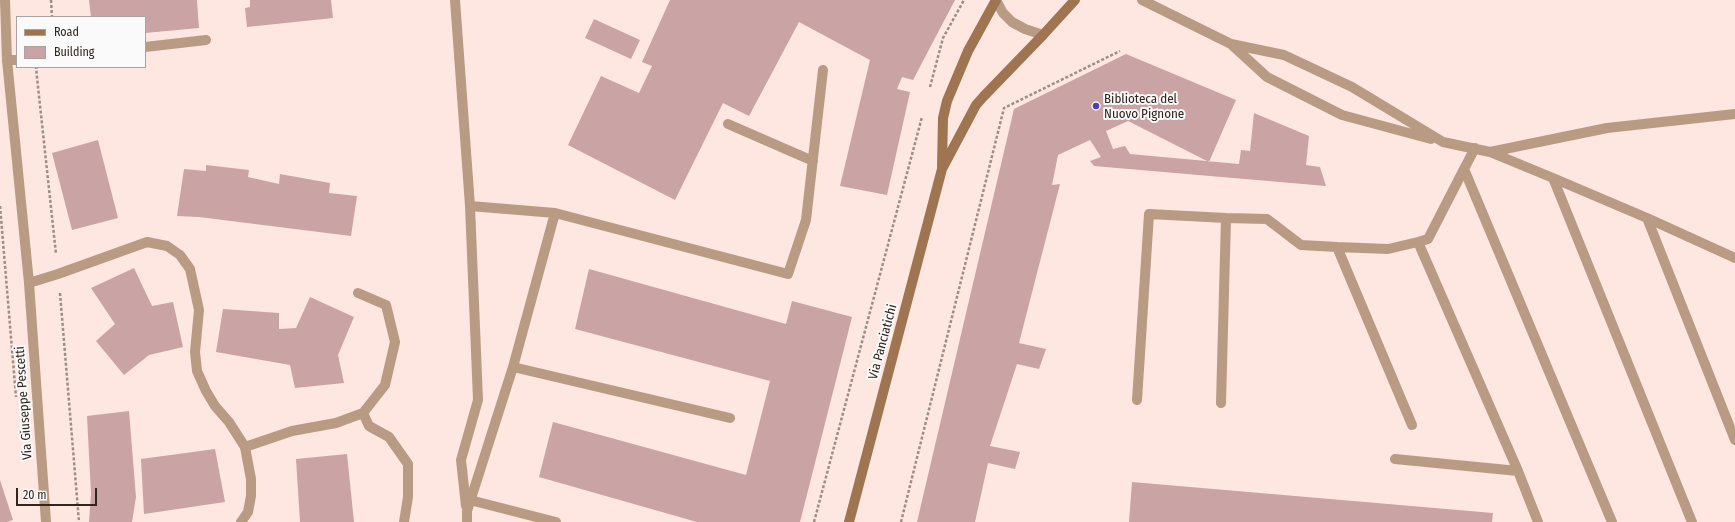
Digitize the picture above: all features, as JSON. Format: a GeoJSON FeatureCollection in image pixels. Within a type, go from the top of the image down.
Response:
{"type":"FeatureCollection","features":[{"type":"Feature","properties":{"kind":"main road"},"geometry":{"type":"LineString","coordinates":[[942,169],[943,118],[947,101],[968,51],[996,0]]}},
{"type":"Feature","properties":{"kind":"main road"},"geometry":{"type":"LineString","coordinates":[[942,169],[976,106],[991,88],[1075,0]]}},
{"type":"Feature","properties":{"kind":"main road","name":"Via Panciatichi"},"geometry":{"type":"LineString","coordinates":[[849,522],[942,169]]}},
{"type":"Feature","properties":{"kind":"street","name":"Via Giuseppe Pescetti"},"geometry":{"type":"LineString","coordinates":[[5,0],[12,60],[46,522]]}},
{"type":"Feature","properties":{"kind":"street"},"geometry":{"type":"LineString","coordinates":[[454,0],[470,206],[478,400],[462,460],[467,522]]}},
{"type":"Feature","properties":{"kind":"street"},"geometry":{"type":"LineString","coordinates":[[996,0],[1003,13],[1012,22],[1025,29],[1043,35]]}},
{"type":"Feature","properties":{"kind":"street"},"geometry":{"type":"LineString","coordinates":[[1142,0],[1231,44],[1284,55],[1352,87],[1442,142]]}},
{"type":"Feature","properties":{"kind":"street"},"geometry":{"type":"LineString","coordinates":[[146,46],[206,40]]}},
{"type":"Feature","properties":{"kind":"street"},"geometry":{"type":"LineString","coordinates":[[1231,44],[1267,77],[1342,114],[1442,142],[1490,152],[1647,218],[1735,258]]}},
{"type":"Feature","properties":{"kind":"street"},"geometry":{"type":"LineString","coordinates":[[470,206],[555,213],[788,274],[806,220],[823,70]]}},
{"type":"Feature","properties":{"kind":"street"},"geometry":{"type":"LineString","coordinates":[[1490,152],[1607,128],[1735,114]]}},
{"type":"Feature","properties":{"kind":"street"},"geometry":{"type":"LineString","coordinates":[[728,124],[813,162]]}},
{"type":"Feature","properties":{"kind":"street"},"geometry":{"type":"LineString","coordinates":[[1137,400],[1150,214],[1267,219],[1301,245],[1388,249],[1428,239],[1475,148]]}},
{"type":"Feature","properties":{"kind":"street"},"geometry":{"type":"LineString","coordinates":[[1464,169],[1612,522]]}},
{"type":"Feature","properties":{"kind":"street"},"geometry":{"type":"LineString","coordinates":[[1553,178],[1692,522]]}},
{"type":"Feature","properties":{"kind":"street"},"geometry":{"type":"LineString","coordinates":[[467,511],[513,367],[555,213]]}},
{"type":"Feature","properties":{"kind":"street"},"geometry":{"type":"LineString","coordinates":[[1222,403],[1226,218]]}},
{"type":"Feature","properties":{"kind":"street"},"geometry":{"type":"LineString","coordinates":[[1647,218],[1735,440]]}},
{"type":"Feature","properties":{"kind":"street"},"geometry":{"type":"LineString","coordinates":[[28,283],[58,274],[147,242],[167,246],[180,255],[190,269],[199,310],[195,352],[197,371],[215,406],[229,422],[245,447],[251,479],[251,496],[248,512],[241,522]]}},
{"type":"Feature","properties":{"kind":"street"},"geometry":{"type":"LineString","coordinates":[[1418,242],[1518,471],[1538,522]]}},
{"type":"Feature","properties":{"kind":"street"},"geometry":{"type":"LineString","coordinates":[[1337,247],[1412,425]]}},
{"type":"Feature","properties":{"kind":"street"},"geometry":{"type":"LineString","coordinates":[[245,447],[292,431],[336,423],[363,413],[385,384],[395,342],[386,305],[358,293]]}},
{"type":"Feature","properties":{"kind":"street"},"geometry":{"type":"LineString","coordinates":[[513,367],[730,418]]}},
{"type":"Feature","properties":{"kind":"street"},"geometry":{"type":"LineString","coordinates":[[363,413],[369,426],[389,437],[408,464],[408,497],[404,522]]}},
{"type":"Feature","properties":{"kind":"street"},"geometry":{"type":"LineString","coordinates":[[1395,459],[1518,471]]}},
{"type":"Feature","properties":{"kind":"street"},"geometry":{"type":"LineString","coordinates":[[470,500],[556,522]]}},
{"type":"Feature","properties":{"kind":"path"},"geometry":{"type":"LineString","coordinates":[[51,0],[52,16]]}},
{"type":"Feature","properties":{"kind":"path"},"geometry":{"type":"LineString","coordinates":[[929,92],[944,38],[964,0]]}},
{"type":"Feature","properties":{"kind":"path"},"geometry":{"type":"LineString","coordinates":[[901,522],[1004,108],[1120,51]]}},
{"type":"Feature","properties":{"kind":"path"},"geometry":{"type":"LineString","coordinates":[[814,522],[923,115]]}},
{"type":"Feature","properties":{"kind":"path"},"geometry":{"type":"LineString","coordinates":[[0,204],[16,404]]}},
{"type":"Feature","properties":{"kind":"building"},"geometry":{"type":"Polygon","coordinates":[[[89,0],[197,0],[199,28],[146,33],[146,16],[91,16],[89,0]]]}},
{"type":"Feature","properties":{"kind":"building"},"geometry":{"type":"Polygon","coordinates":[[[250,0],[331,0],[333,18],[247,27],[245,8],[250,7],[250,0]]]}},
{"type":"Feature","properties":{"kind":"building"},"geometry":{"type":"Polygon","coordinates":[[[670,0],[955,0],[913,80],[902,77],[897,89],[910,92],[887,195],[840,186],[870,60],[799,22],[749,116],[723,103],[675,200],[568,145],[601,76],[639,93],[652,66],[642,62],[670,0]]]}},
{"type":"Feature","properties":{"kind":"building"},"geometry":{"type":"Polygon","coordinates":[[[594,19],[640,40],[631,59],[585,38],[594,19]]]}},
{"type":"Feature","properties":{"kind":"building"},"geometry":{"type":"Polygon","coordinates":[[[1126,54],[1236,100],[1209,161],[1239,164],[1241,150],[1250,151],[1254,113],[1309,136],[1306,165],[1320,167],[1326,186],[1094,166],[1090,161],[1101,157],[1090,140],[1058,155],[1052,185],[1060,184],[1019,343],[1046,349],[1039,369],[1017,364],[990,446],[1020,452],[1015,469],[988,463],[975,522],[917,522],[1014,109],[1126,54]],[[1128,121],[1106,131],[1113,149],[1125,146],[1130,154],[1207,161],[1128,121]]]}},
{"type":"Feature","properties":{"kind":"building"},"geometry":{"type":"Polygon","coordinates":[[[98,140],[118,218],[72,230],[52,153],[98,140]]]}},
{"type":"Feature","properties":{"kind":"building"},"geometry":{"type":"Polygon","coordinates":[[[206,165],[249,170],[248,177],[279,184],[280,174],[330,183],[329,193],[357,196],[351,236],[199,217],[177,216],[184,169],[206,171],[206,165]]]}},
{"type":"Feature","properties":{"kind":"building"},"geometry":{"type":"Polygon","coordinates":[[[134,268],[152,306],[173,302],[183,347],[149,355],[124,375],[96,341],[115,324],[91,288],[134,268]]]}},
{"type":"Feature","properties":{"kind":"building"},"geometry":{"type":"Polygon","coordinates":[[[589,269],[786,324],[792,301],[852,317],[800,522],[697,522],[539,477],[553,422],[746,475],[770,381],[575,329],[589,269]]]}},
{"type":"Feature","properties":{"kind":"building"},"geometry":{"type":"Polygon","coordinates":[[[310,297],[354,317],[338,355],[344,383],[295,388],[290,365],[216,352],[223,309],[279,313],[279,329],[296,328],[310,297]]]}},
{"type":"Feature","properties":{"kind":"building"},"geometry":{"type":"Polygon","coordinates":[[[129,411],[136,497],[132,522],[89,522],[91,494],[87,416],[129,411]]]}},
{"type":"Feature","properties":{"kind":"building"},"geometry":{"type":"Polygon","coordinates":[[[215,449],[225,502],[144,514],[141,459],[215,449]]]}},
{"type":"Feature","properties":{"kind":"building"},"geometry":{"type":"Polygon","coordinates":[[[347,454],[354,522],[300,522],[296,459],[347,454]]]}},
{"type":"Feature","properties":{"kind":"building"},"geometry":{"type":"Polygon","coordinates":[[[0,480],[13,520],[7,522],[0,522],[0,480]]]}},
{"type":"Feature","properties":{"kind":"building"},"geometry":{"type":"Polygon","coordinates":[[[1132,482],[1493,513],[1492,522],[1129,522],[1132,482]]]}},
{"type":"Feature","properties":{"kind":"place","name":"Biblioteca del Nuovo Pignone"},"geometry":{"type":"Point","coordinates":[1096,106]}}]}
